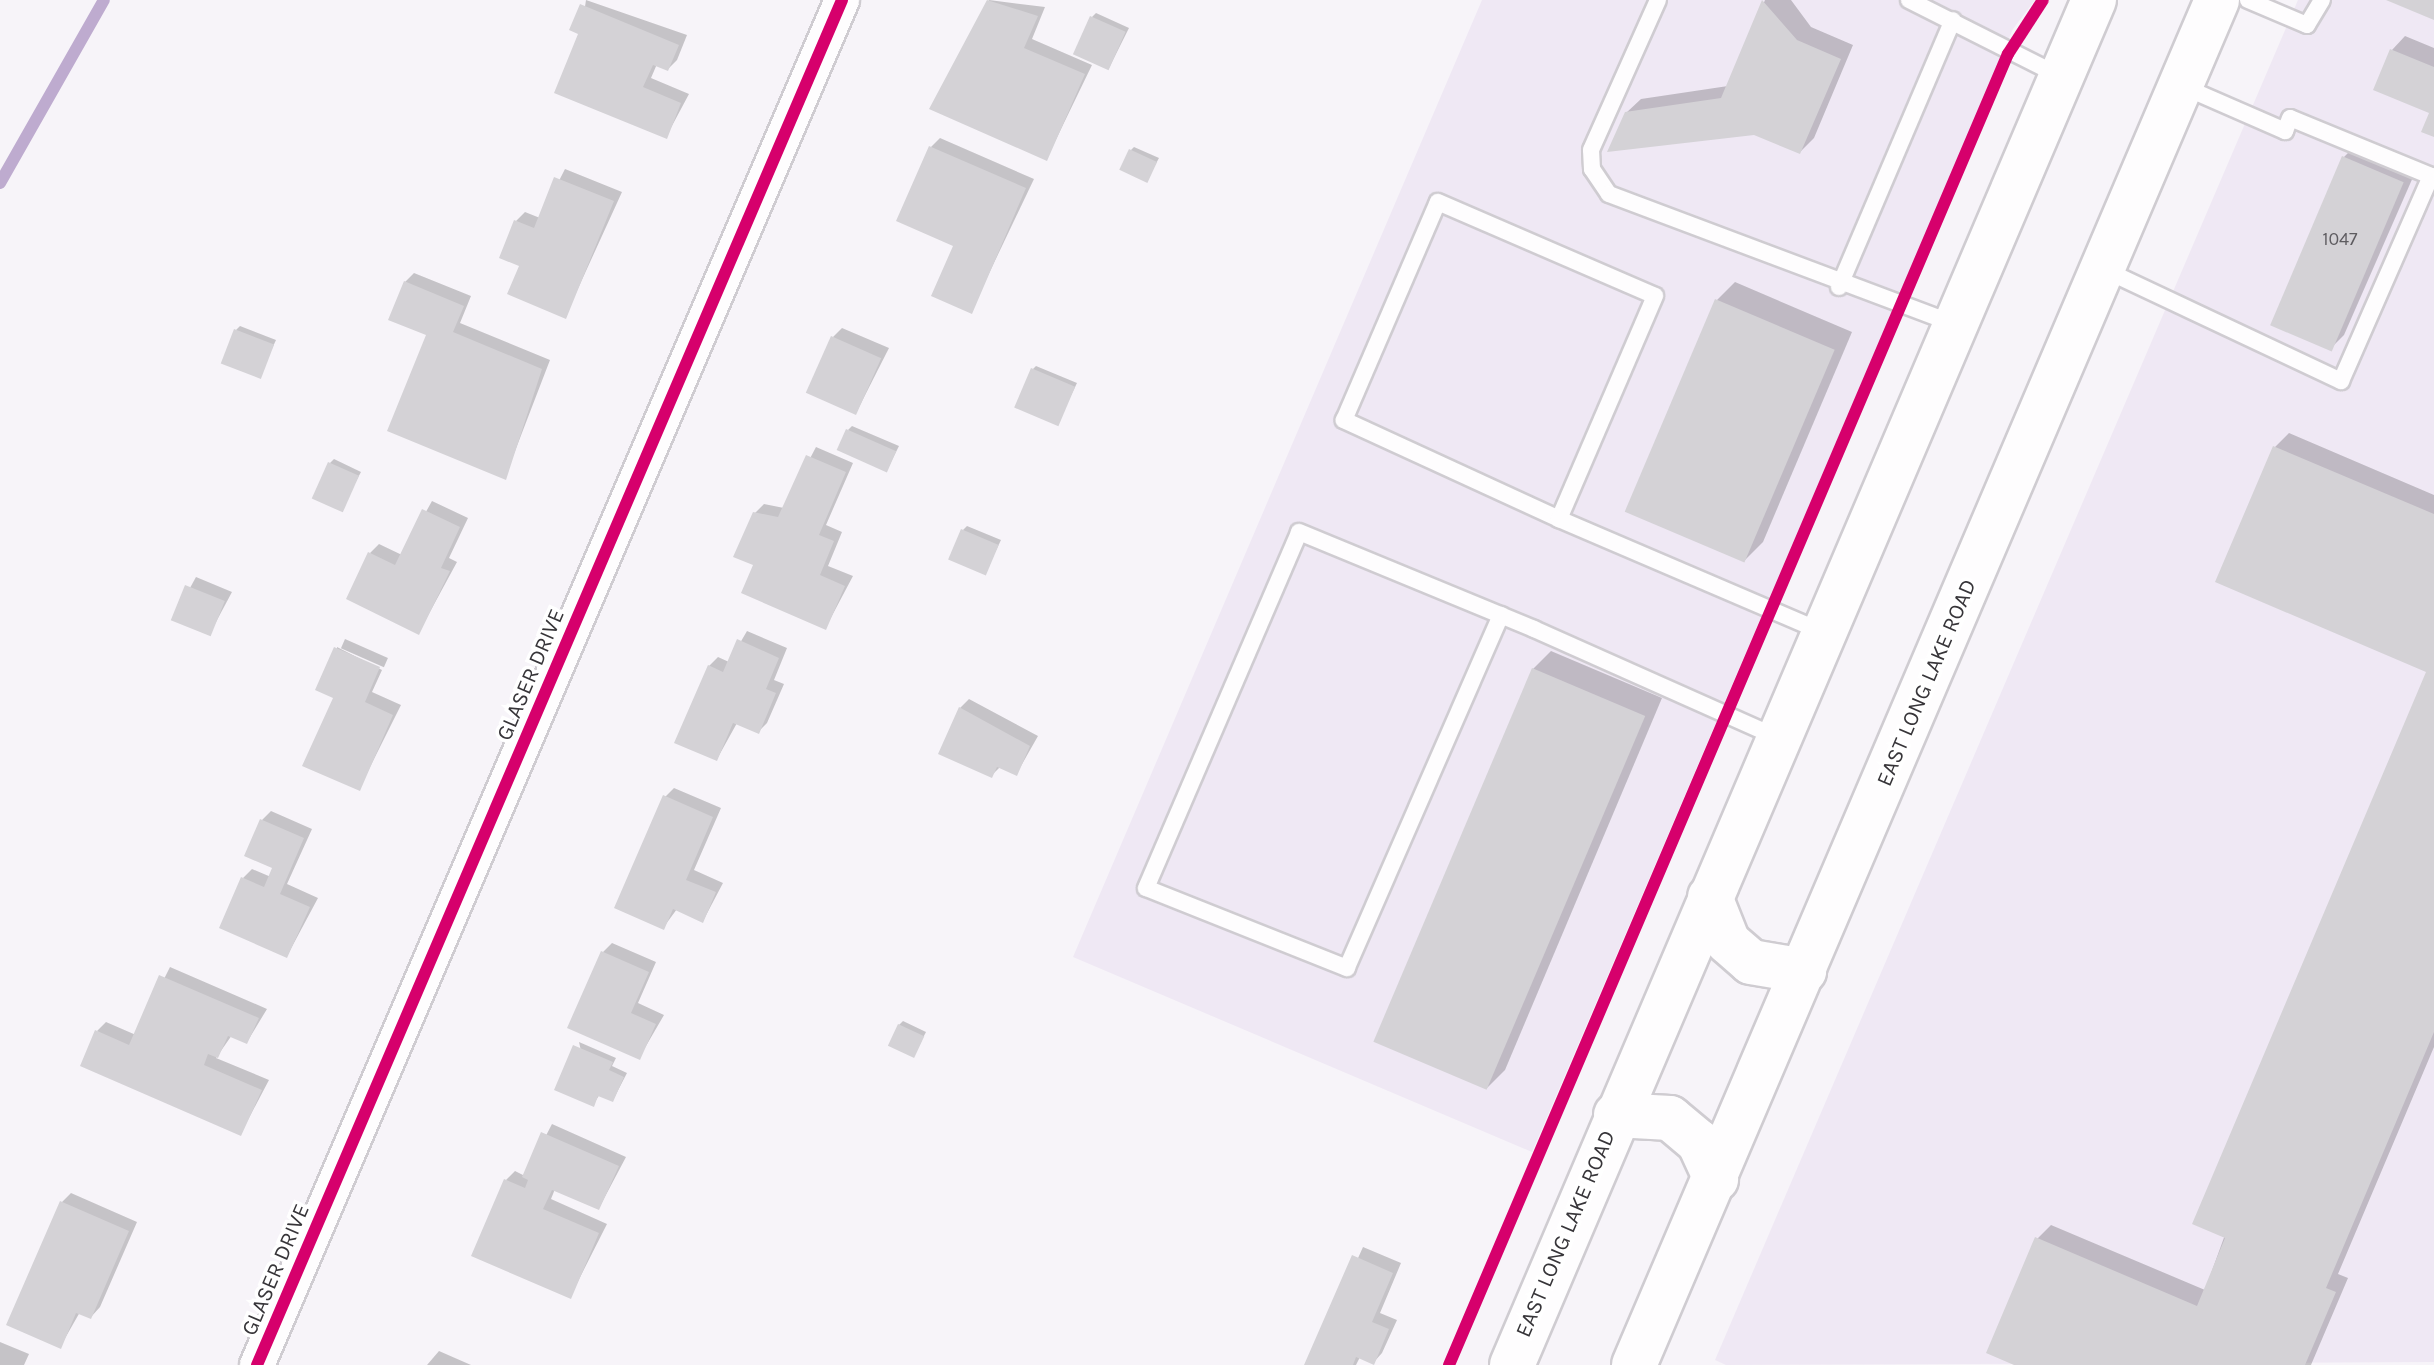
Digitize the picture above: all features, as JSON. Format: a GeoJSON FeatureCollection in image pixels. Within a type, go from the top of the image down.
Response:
{"type":"FeatureCollection","features":[{"type":"Feature","properties":{"kind":"main road","name":"EAST LONG LAKE ROAD"},"geometry":{"type":"LineString","coordinates":[[1512,1365],[2094,0]]}},
{"type":"Feature","properties":{"kind":"main road","name":"EAST LONG LAKE ROAD"},"geometry":{"type":"LineString","coordinates":[[1634,1365],[2217,0]]}},
{"type":"Feature","properties":{"kind":"main road"},"geometry":{"type":"LineString","coordinates":[[1710,897],[1728,942],[1751,962],[1804,971]]}},
{"type":"Feature","properties":{"kind":"main road"},"geometry":{"type":"LineString","coordinates":[[1616,1115],[1670,1118],[1699,1142],[1716,1179]]}},
{"type":"Feature","properties":{"kind":"street","name":"GLASER DRIVE"},"geometry":{"type":"LineString","coordinates":[[257,1365],[842,0]]}},
{"type":"Feature","properties":{"kind":"lane"},"geometry":{"type":"LineString","coordinates":[[1658,0],[1591,150],[1592,169],[1609,194],[1839,287],[1955,325]]}},
{"type":"Feature","properties":{"kind":"lane"},"geometry":{"type":"LineString","coordinates":[[1909,0],[2061,77]]}},
{"type":"Feature","properties":{"kind":"lane"},"geometry":{"type":"LineString","coordinates":[[2248,0],[2307,25],[2322,0]]}},
{"type":"Feature","properties":{"kind":"lane"},"geometry":{"type":"LineString","coordinates":[[1839,287],[1953,20]]}},
{"type":"Feature","properties":{"kind":"lane"},"geometry":{"type":"LineString","coordinates":[[2103,269],[2341,381],[2431,176],[2290,118],[2285,131],[2182,86]]}},
{"type":"Feature","properties":{"kind":"lane"},"geometry":{"type":"LineString","coordinates":[[1559,519],[1655,296],[1438,202],[1344,420],[1559,519],[1824,632]]}},
{"type":"Feature","properties":{"kind":"lane"},"geometry":{"type":"LineString","coordinates":[[1501,615],[1347,968],[1146,888],[1299,532],[1501,615],[1779,737]]}},
{"type":"Feature","properties":{"kind":"shaded area"},"geometry":{"type":"Polygon","coordinates":[[[1482,0],[2035,0],[2013,29],[1532,1152],[1073,957],[1482,0]]]}},
{"type":"Feature","properties":{"kind":"shaded area"},"geometry":{"type":"Polygon","coordinates":[[[2298,0],[2434,0],[2434,1362],[1726,1365],[1715,1360],[2298,0]]]}},
{"type":"Feature","properties":{"kind":"building"},"geometry":{"type":"Polygon","coordinates":[[[987,0],[1038,16],[1024,48],[1085,74],[1047,161],[929,109],[987,0]]]}},
{"type":"Feature","properties":{"kind":"building"},"geometry":{"type":"Polygon","coordinates":[[[1762,0],[1797,40],[1841,59],[1800,154],[1754,135],[1607,152],[1625,112],[1721,98],[1762,0]]]}},
{"type":"Feature","properties":{"kind":"building"},"geometry":{"type":"Polygon","coordinates":[[[2386,0],[2434,0],[2434,20],[2386,0]]]}},
{"type":"Feature","properties":{"kind":"building"},"geometry":{"type":"Polygon","coordinates":[[[580,4],[679,45],[668,71],[653,65],[643,87],[681,103],[667,139],[554,93],[578,34],[569,30],[580,4]]]}},
{"type":"Feature","properties":{"kind":"building"},"geometry":{"type":"Polygon","coordinates":[[[1090,16],[1126,32],[1109,70],[1073,54],[1090,16]]]}},
{"type":"Feature","properties":{"kind":"building"},"geometry":{"type":"Polygon","coordinates":[[[2390,49],[2434,67],[2434,137],[2421,132],[2429,113],[2373,90],[2390,49]]]}},
{"type":"Feature","properties":{"kind":"building"},"geometry":{"type":"Polygon","coordinates":[[[929,146],[1026,188],[972,314],[931,296],[953,246],[896,221],[929,146]]]}},
{"type":"Feature","properties":{"kind":"building"},"geometry":{"type":"Polygon","coordinates":[[[1129,149],[1157,162],[1147,183],[1119,170],[1129,149]]]}},
{"type":"Feature","properties":{"kind":"building"},"geometry":{"type":"Polygon","coordinates":[[[2342,156],[2404,182],[2332,352],[2270,325],[2342,156]]]}},
{"type":"Feature","properties":{"kind":"building"},"geometry":{"type":"Polygon","coordinates":[[[554,177],[614,201],[566,319],[507,294],[519,266],[499,258],[514,220],[534,228],[554,177]]]}},
{"type":"Feature","properties":{"kind":"building"},"geometry":{"type":"Polygon","coordinates":[[[404,281],[464,306],[453,332],[542,369],[506,480],[387,431],[426,335],[388,320],[404,281]]]}},
{"type":"Feature","properties":{"kind":"building"},"geometry":{"type":"Polygon","coordinates":[[[1715,299],[1835,350],[1744,562],[1625,512],[1715,299]]]}},
{"type":"Feature","properties":{"kind":"building"},"geometry":{"type":"Polygon","coordinates":[[[234,329],[274,344],[261,379],[221,364],[234,329]]]}},
{"type":"Feature","properties":{"kind":"building"},"geometry":{"type":"Polygon","coordinates":[[[831,336],[881,358],[856,415],[806,393],[831,336]]]}},
{"type":"Feature","properties":{"kind":"building"},"geometry":{"type":"Polygon","coordinates":[[[1031,368],[1075,387],[1058,426],[1014,408],[1031,368]]]}},
{"type":"Feature","properties":{"kind":"building"},"geometry":{"type":"Polygon","coordinates":[[[846,429],[896,451],[887,472],[837,450],[846,429]]]}},
{"type":"Feature","properties":{"kind":"building"},"geometry":{"type":"Polygon","coordinates":[[[2273,446],[2434,514],[2434,1032],[2326,1288],[2336,1292],[2305,1365],[2014,1365],[1986,1353],[2035,1237],[2197,1306],[2225,1238],[2192,1224],[2426,672],[2215,582],[2273,446]]]}},
{"type":"Feature","properties":{"kind":"building"},"geometry":{"type":"Polygon","coordinates":[[[806,455],[846,472],[819,535],[834,541],[820,575],[845,586],[826,630],[741,593],[753,565],[733,557],[753,512],[778,517],[806,455]]]}},
{"type":"Feature","properties":{"kind":"building"},"geometry":{"type":"Polygon","coordinates":[[[328,462],[359,476],[343,512],[312,499],[328,462]]]}},
{"type":"Feature","properties":{"kind":"building"},"geometry":{"type":"Polygon","coordinates":[[[422,509],[460,527],[441,568],[450,571],[419,635],[346,599],[368,552],[395,565],[422,509]]]}},
{"type":"Feature","properties":{"kind":"building"},"geometry":{"type":"Polygon","coordinates":[[[961,529],[999,545],[986,575],[948,559],[961,529]]]}},
{"type":"Feature","properties":{"kind":"building"},"geometry":{"type":"Polygon","coordinates":[[[185,585],[225,601],[211,636],[171,620],[185,585]]]}},
{"type":"Feature","properties":{"kind":"building"},"geometry":{"type":"Polygon","coordinates":[[[737,639],[779,658],[766,689],[776,693],[759,734],[733,723],[717,761],[674,743],[708,665],[723,672],[737,639]]]}},
{"type":"Feature","properties":{"kind":"building"},"geometry":{"type":"Polygon","coordinates":[[[334,647],[380,667],[365,702],[393,715],[360,791],[302,766],[333,698],[315,690],[334,647]]]}},
{"type":"Feature","properties":{"kind":"building"},"geometry":{"type":"Polygon","coordinates":[[[1532,668],[1645,716],[1487,1090],[1373,1042],[1532,668]]]}},
{"type":"Feature","properties":{"kind":"building"},"geometry":{"type":"Polygon","coordinates":[[[959,707],[1030,746],[1017,776],[997,767],[992,778],[938,754],[959,707]]]}},
{"type":"Feature","properties":{"kind":"building"},"geometry":{"type":"Polygon","coordinates":[[[663,795],[713,817],[686,880],[716,892],[703,923],[673,909],[664,930],[614,908],[663,795]]]}},
{"type":"Feature","properties":{"kind":"building"},"geometry":{"type":"Polygon","coordinates":[[[260,819],[304,838],[280,894],[310,907],[287,958],[219,928],[241,877],[264,887],[272,868],[244,856],[260,819]]]}},
{"type":"Feature","properties":{"kind":"building"},"geometry":{"type":"Polygon","coordinates":[[[601,951],[649,972],[631,1013],[656,1024],[640,1060],[567,1028],[601,951]]]}},
{"type":"Feature","properties":{"kind":"building"},"geometry":{"type":"Polygon","coordinates":[[[159,975],[259,1018],[247,1044],[228,1036],[218,1058],[208,1054],[204,1065],[262,1090],[241,1136],[80,1066],[95,1030],[129,1045],[159,975]]]}},
{"type":"Feature","properties":{"kind":"building"},"geometry":{"type":"Polygon","coordinates":[[[898,1024],[924,1036],[914,1058],[888,1046],[898,1024]]]}},
{"type":"Feature","properties":{"kind":"building"},"geometry":{"type":"Polygon","coordinates":[[[573,1045],[613,1062],[609,1070],[624,1077],[613,1102],[598,1096],[594,1107],[554,1090],[573,1045]]]}},
{"type":"Feature","properties":{"kind":"building"},"geometry":{"type":"Polygon","coordinates":[[[541,1132],[619,1166],[599,1210],[552,1190],[543,1209],[599,1233],[571,1299],[471,1256],[504,1179],[525,1188],[528,1180],[522,1177],[541,1132]]]}},
{"type":"Feature","properties":{"kind":"building"},"geometry":{"type":"Polygon","coordinates":[[[60,1201],[129,1231],[91,1319],[76,1313],[61,1349],[6,1325],[60,1201]]]}},
{"type":"Feature","properties":{"kind":"building"},"geometry":{"type":"Polygon","coordinates":[[[1352,1255],[1393,1273],[1372,1322],[1389,1329],[1374,1365],[1356,1357],[1353,1365],[1304,1365],[1352,1255]]]}},
{"type":"Feature","properties":{"kind":"waterway"},"geometry":{"type":"LineString","coordinates":[[0,183],[104,0]]}},
{"type":"Feature","properties":{"kind":"cycle path"},"geometry":{"type":"LineString","coordinates":[[257,1365],[842,0]]}},
{"type":"Feature","properties":{"kind":"cycle path"},"geometry":{"type":"LineString","coordinates":[[1449,1365],[2008,54],[2043,0]]}}]}
